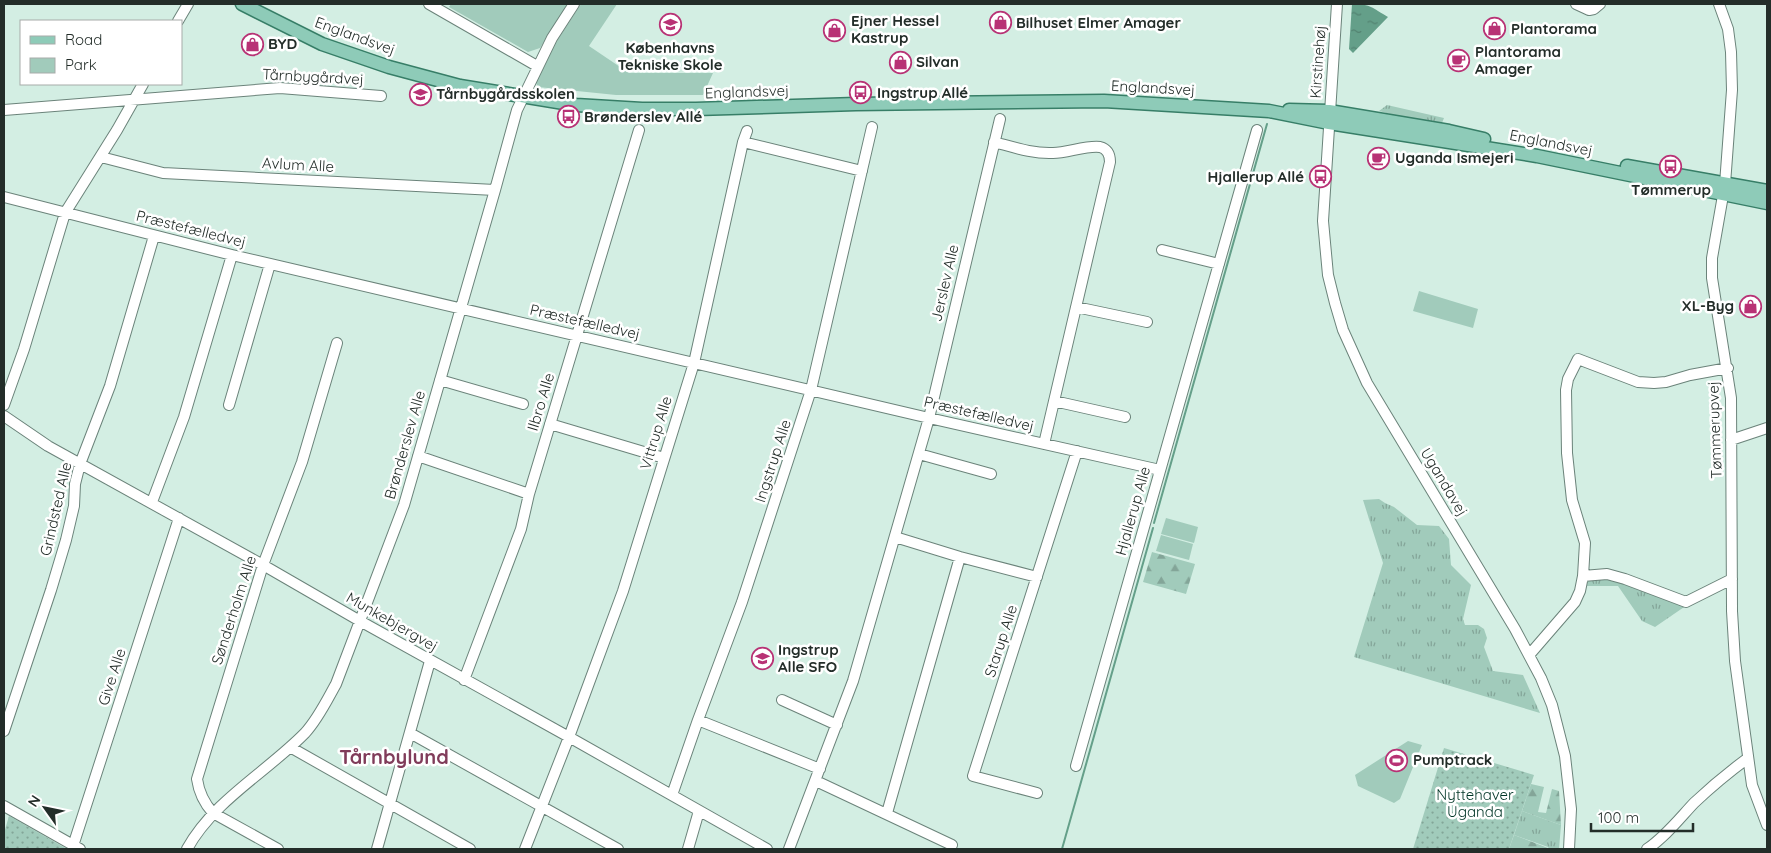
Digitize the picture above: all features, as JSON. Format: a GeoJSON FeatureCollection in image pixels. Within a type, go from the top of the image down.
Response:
{"type":"FeatureCollection","features":[{"type":"Feature","properties":{"kind":"main road","name":"Englandsvej"},"geometry":{"type":"LineString","coordinates":[[242,4],[322,44],[389,67],[460,86],[576,105],[642,109],[1005,101],[1104,101],[1270,111],[1329,117],[1724,189],[1767,202]]}},
{"type":"Feature","properties":{"kind":"main road","name":"Englandsvej"},"geometry":{"type":"LineString","coordinates":[[1724,189],[1767,191]]}},
{"type":"Feature","properties":{"kind":"street"},"geometry":{"type":"LineString","coordinates":[[179,20],[188,4]]}},
{"type":"Feature","properties":{"kind":"street"},"geometry":{"type":"LineString","coordinates":[[429,4],[537,66]]}},
{"type":"Feature","properties":{"kind":"street","name":"Brønderslev Alle"},"geometry":{"type":"LineString","coordinates":[[187,849],[213,813],[307,731],[336,684],[404,505],[517,110],[552,38],[574,4]]}},
{"type":"Feature","properties":{"kind":"street","name":"Kirstinehøj"},"geometry":{"type":"LineString","coordinates":[[1329,117],[1337,4]]}},
{"type":"Feature","properties":{"kind":"street"},"geometry":{"type":"LineString","coordinates":[[1576,4],[1589,10],[1594,9],[1600,4]]}},
{"type":"Feature","properties":{"kind":"street","name":"Tømmerupvej"},"geometry":{"type":"LineString","coordinates":[[1719,4],[1728,29],[1732,90],[1724,189],[1712,258],[1712,278],[1715,305],[1728,368],[1731,398],[1732,579],[1735,660],[1753,788],[1767,825]]}},
{"type":"Feature","properties":{"kind":"street"},"geometry":{"type":"LineString","coordinates":[[4,405],[24,349],[65,213],[142,85]]}},
{"type":"Feature","properties":{"kind":"street","name":"Tårnbygårdvej"},"geometry":{"type":"LineString","coordinates":[[4,110],[280,88],[381,96]]}},
{"type":"Feature","properties":{"kind":"street","name":"Ugandavej"},"geometry":{"type":"LineString","coordinates":[[1329,117],[1323,221],[1328,275],[1343,330],[1366,383],[1530,654],[1552,705],[1565,756],[1571,809],[1569,849]]}},
{"type":"Feature","properties":{"kind":"street","name":"Jerslev Alle"},"geometry":{"type":"LineString","coordinates":[[789,849],[852,681],[919,454],[1000,119]]}},
{"type":"Feature","properties":{"kind":"street","name":"Ingstrup Alle"},"geometry":{"type":"LineString","coordinates":[[672,795],[742,602],[811,390],[872,127]]}},
{"type":"Feature","properties":{"kind":"street","name":"Ilbro Alle"},"geometry":{"type":"LineString","coordinates":[[464,680],[518,537],[529,494],[639,130]]}},
{"type":"Feature","properties":{"kind":"street","name":"Hjallerup Alle"},"geometry":{"type":"LineString","coordinates":[[1076,766],[1257,130]]}},
{"type":"Feature","properties":{"kind":"street","name":"Vittrup Alle"},"geometry":{"type":"LineString","coordinates":[[525,849],[623,591],[694,363],[747,131]]}},
{"type":"Feature","properties":{"kind":"street"},"geometry":{"type":"LineString","coordinates":[[743,142],[862,171]]}},
{"type":"Feature","properties":{"kind":"street"},"geometry":{"type":"LineString","coordinates":[[994,142],[1033,151],[1053,153],[1098,147],[1107,151],[1110,156],[1044,444]]}},
{"type":"Feature","properties":{"kind":"street","name":"Avlum Alle"},"geometry":{"type":"LineString","coordinates":[[100,157],[163,173],[495,190]]}},
{"type":"Feature","properties":{"kind":"street","name":"Præstefælledvej"},"geometry":{"type":"LineString","coordinates":[[4,197],[270,264],[1160,470]]}},
{"type":"Feature","properties":{"kind":"street","name":"Grindsted Alle"},"geometry":{"type":"LineString","coordinates":[[4,731],[66,540],[74,506],[75,484],[80,464],[110,386],[154,236]]}},
{"type":"Feature","properties":{"kind":"street"},"geometry":{"type":"LineString","coordinates":[[1162,250],[1219,264]]}},
{"type":"Feature","properties":{"kind":"street"},"geometry":{"type":"LineString","coordinates":[[152,502],[184,417],[232,255]]}},
{"type":"Feature","properties":{"kind":"street"},"geometry":{"type":"LineString","coordinates":[[229,405],[270,264]]}},
{"type":"Feature","properties":{"kind":"street"},"geometry":{"type":"LineString","coordinates":[[1076,307],[1147,322]]}},
{"type":"Feature","properties":{"kind":"street","name":"Sønderholm Alle"},"geometry":{"type":"LineString","coordinates":[[278,849],[213,813],[205,804],[199,791],[197,779],[263,565],[302,462],[337,343]]}},
{"type":"Feature","properties":{"kind":"street"},"geometry":{"type":"LineString","coordinates":[[1530,654],[1575,602],[1580,592],[1583,576],[1585,543],[1572,500],[1567,453],[1566,390],[1568,379],[1578,360],[1638,382],[1654,383],[1728,368]]}},
{"type":"Feature","properties":{"kind":"street"},"geometry":{"type":"LineString","coordinates":[[440,380],[523,404]]}},
{"type":"Feature","properties":{"kind":"street"},"geometry":{"type":"LineString","coordinates":[[1054,401],[1124,417]]}},
{"type":"Feature","properties":{"kind":"street","name":"Munkebjergvej"},"geometry":{"type":"LineString","coordinates":[[4,416],[48,446],[152,502],[464,680],[767,849]]}},
{"type":"Feature","properties":{"kind":"street"},"geometry":{"type":"LineString","coordinates":[[550,424],[664,458]]}},
{"type":"Feature","properties":{"kind":"street"},"geometry":{"type":"LineString","coordinates":[[1732,440],[1767,428]]}},
{"type":"Feature","properties":{"kind":"street","name":"Starup Alle"},"geometry":{"type":"LineString","coordinates":[[1038,793],[973,776],[1077,451]]}},
{"type":"Feature","properties":{"kind":"street"},"geometry":{"type":"LineString","coordinates":[[919,454],[991,474]]}},
{"type":"Feature","properties":{"kind":"street"},"geometry":{"type":"LineString","coordinates":[[418,456],[529,494]]}},
{"type":"Feature","properties":{"kind":"street","name":"Give Alle"},"geometry":{"type":"LineString","coordinates":[[76,847],[179,518]]}},
{"type":"Feature","properties":{"kind":"street"},"geometry":{"type":"LineString","coordinates":[[894,537],[1037,577]]}},
{"type":"Feature","properties":{"kind":"street"},"geometry":{"type":"LineString","coordinates":[[887,813],[960,557]]}},
{"type":"Feature","properties":{"kind":"street"},"geometry":{"type":"LineString","coordinates":[[1583,576],[1607,574],[1686,602],[1732,579]]}},
{"type":"Feature","properties":{"kind":"street"},"geometry":{"type":"LineString","coordinates":[[377,849],[430,660]]}},
{"type":"Feature","properties":{"kind":"street"},"geometry":{"type":"LineString","coordinates":[[782,700],[837,725]]}},
{"type":"Feature","properties":{"kind":"street"},"geometry":{"type":"LineString","coordinates":[[698,720],[820,769]]}},
{"type":"Feature","properties":{"kind":"street"},"geometry":{"type":"LineString","coordinates":[[410,733],[618,849]]}},
{"type":"Feature","properties":{"kind":"street"},"geometry":{"type":"LineString","coordinates":[[290,747],[470,849]]}},
{"type":"Feature","properties":{"kind":"street"},"geometry":{"type":"LineString","coordinates":[[1647,849],[1660,839],[1717,782],[1748,758]]}},
{"type":"Feature","properties":{"kind":"street"},"geometry":{"type":"LineString","coordinates":[[816,780],[952,845]]}},
{"type":"Feature","properties":{"kind":"street"},"geometry":{"type":"LineString","coordinates":[[4,806],[76,847]]}},
{"type":"Feature","properties":{"kind":"street"},"geometry":{"type":"LineString","coordinates":[[688,849],[700,811]]}},
{"type":"Feature","properties":{"kind":"green space"},"geometry":{"type":"Polygon","coordinates":[[[451,4],[568,4],[540,48],[528,52],[449,7],[451,4]]]}},
{"type":"Feature","properties":{"kind":"green space"},"geometry":{"type":"Polygon","coordinates":[[[581,4],[617,4],[589,46],[629,73],[713,73],[703,95],[616,95],[538,87],[535,81],[540,67],[581,4]]]}},
{"type":"Feature","properties":{"kind":"green space"},"geometry":{"type":"Polygon","coordinates":[[[1387,105],[1444,118],[1442,123],[1379,111],[1387,105]]]}},
{"type":"Feature","properties":{"kind":"green space"},"geometry":{"type":"Polygon","coordinates":[[[1419,291],[1478,309],[1473,328],[1413,311],[1419,291]]]}},
{"type":"Feature","properties":{"kind":"green space"},"geometry":{"type":"Polygon","coordinates":[[[1379,499],[1394,507],[1417,525],[1439,526],[1449,539],[1451,565],[1471,585],[1463,619],[1465,625],[1478,625],[1484,629],[1487,638],[1484,647],[1493,671],[1523,675],[1540,713],[1354,657],[1383,563],[1363,500],[1379,499]]]}},
{"type":"Feature","properties":{"kind":"green space"},"geometry":{"type":"Polygon","coordinates":[[[1166,518],[1198,527],[1194,543],[1161,534],[1166,518]]]}},
{"type":"Feature","properties":{"kind":"green space"},"geometry":{"type":"Polygon","coordinates":[[[1161,535],[1193,544],[1189,560],[1156,551],[1161,535]]]}},
{"type":"Feature","properties":{"kind":"green space"},"geometry":{"type":"Polygon","coordinates":[[[1152,552],[1195,564],[1186,594],[1143,582],[1152,552]]]}},
{"type":"Feature","properties":{"kind":"green space"},"geometry":{"type":"Polygon","coordinates":[[[1588,578],[1606,578],[1690,603],[1655,627],[1642,621],[1618,586],[1587,586],[1588,578]]]}},
{"type":"Feature","properties":{"kind":"green space","name":"Pumptrack"},"geometry":{"type":"Polygon","coordinates":[[[1408,741],[1422,745],[1400,799],[1394,803],[1358,786],[1355,775],[1408,741]]]}},
{"type":"Feature","properties":{"kind":"green space","name":"Nyttehaver Uganda"},"geometry":{"type":"Polygon","coordinates":[[[1444,748],[1534,775],[1509,849],[1413,849],[1444,748]]]}},
{"type":"Feature","properties":{"kind":"green space"},"geometry":{"type":"Polygon","coordinates":[[[1531,784],[1544,787],[1538,812],[1546,813],[1552,789],[1559,791],[1561,825],[1522,811],[1531,784]]]}},
{"type":"Feature","properties":{"kind":"green space"},"geometry":{"type":"Polygon","coordinates":[[[1522,811],[1561,825],[1559,849],[1549,849],[1514,835],[1522,811]]]}},
{"type":"Feature","properties":{"kind":"green space"},"geometry":{"type":"Polygon","coordinates":[[[9,816],[67,849],[4,849],[4,833],[9,816]]]}},
{"type":"Feature","properties":{"kind":"green space"},"geometry":{"type":"Polygon","coordinates":[[[1514,835],[1548,848],[1549,849],[1509,849],[1514,835]]]}},
{"type":"Feature","properties":{"kind":"water"},"geometry":{"type":"Polygon","coordinates":[[[1352,4],[1368,6],[1388,17],[1353,53],[1349,49],[1352,4]]]}},
{"type":"Feature","properties":{"kind":"waterway"},"geometry":{"type":"LineString","coordinates":[[1154,523],[1267,124]]}},
{"type":"Feature","properties":{"kind":"waterway"},"geometry":{"type":"LineString","coordinates":[[1062,849],[1153,528]]}},
{"type":"Feature","properties":{"kind":"place","name":"Bilhuset Elmer Amager"},"geometry":{"type":"Point","coordinates":[1000,23]}},
{"type":"Feature","properties":{"kind":"place","name":"Københavns Tekniske Skole"},"geometry":{"type":"Point","coordinates":[670,25]}},
{"type":"Feature","properties":{"kind":"place","name":"Plantorama"},"geometry":{"type":"Point","coordinates":[1495,29]}},
{"type":"Feature","properties":{"kind":"place","name":"Ejner Hessel Kastrup"},"geometry":{"type":"Point","coordinates":[835,30]}},
{"type":"Feature","properties":{"kind":"place","name":"BYD"},"geometry":{"type":"Point","coordinates":[252,44]}},
{"type":"Feature","properties":{"kind":"place","name":"Plantorama Amager"},"geometry":{"type":"Point","coordinates":[1459,61]}},
{"type":"Feature","properties":{"kind":"place","name":"Silvan"},"geometry":{"type":"Point","coordinates":[900,62]}},
{"type":"Feature","properties":{"kind":"place","name":"Ingstrup Allé"},"geometry":{"type":"Point","coordinates":[861,93]}},
{"type":"Feature","properties":{"kind":"place","name":"Tårnbygårdsskolen"},"geometry":{"type":"Point","coordinates":[420,94]}},
{"type":"Feature","properties":{"kind":"place","name":"Brønderslev Allé"},"geometry":{"type":"Point","coordinates":[568,117]}},
{"type":"Feature","properties":{"kind":"place","name":"Uganda Ismejeri"},"geometry":{"type":"Point","coordinates":[1379,158]}},
{"type":"Feature","properties":{"kind":"place","name":"Tømmerup"},"geometry":{"type":"Point","coordinates":[1671,167]}},
{"type":"Feature","properties":{"kind":"place","name":"Hjallerup Allé"},"geometry":{"type":"Point","coordinates":[1320,177]}},
{"type":"Feature","properties":{"kind":"place","name":"XL-Byg"},"geometry":{"type":"Point","coordinates":[1750,306]}},
{"type":"Feature","properties":{"kind":"place","name":"Ingstrup Alle SFO"},"geometry":{"type":"Point","coordinates":[762,659]}},
{"type":"Feature","properties":{"kind":"place","name":"Pumptrack"},"geometry":{"type":"Point","coordinates":[1397,760]}},
{"type":"Feature","properties":{"kind":"district","name":"Tårnbylund"},"geometry":{"type":"Point","coordinates":[394,757]}}]}
